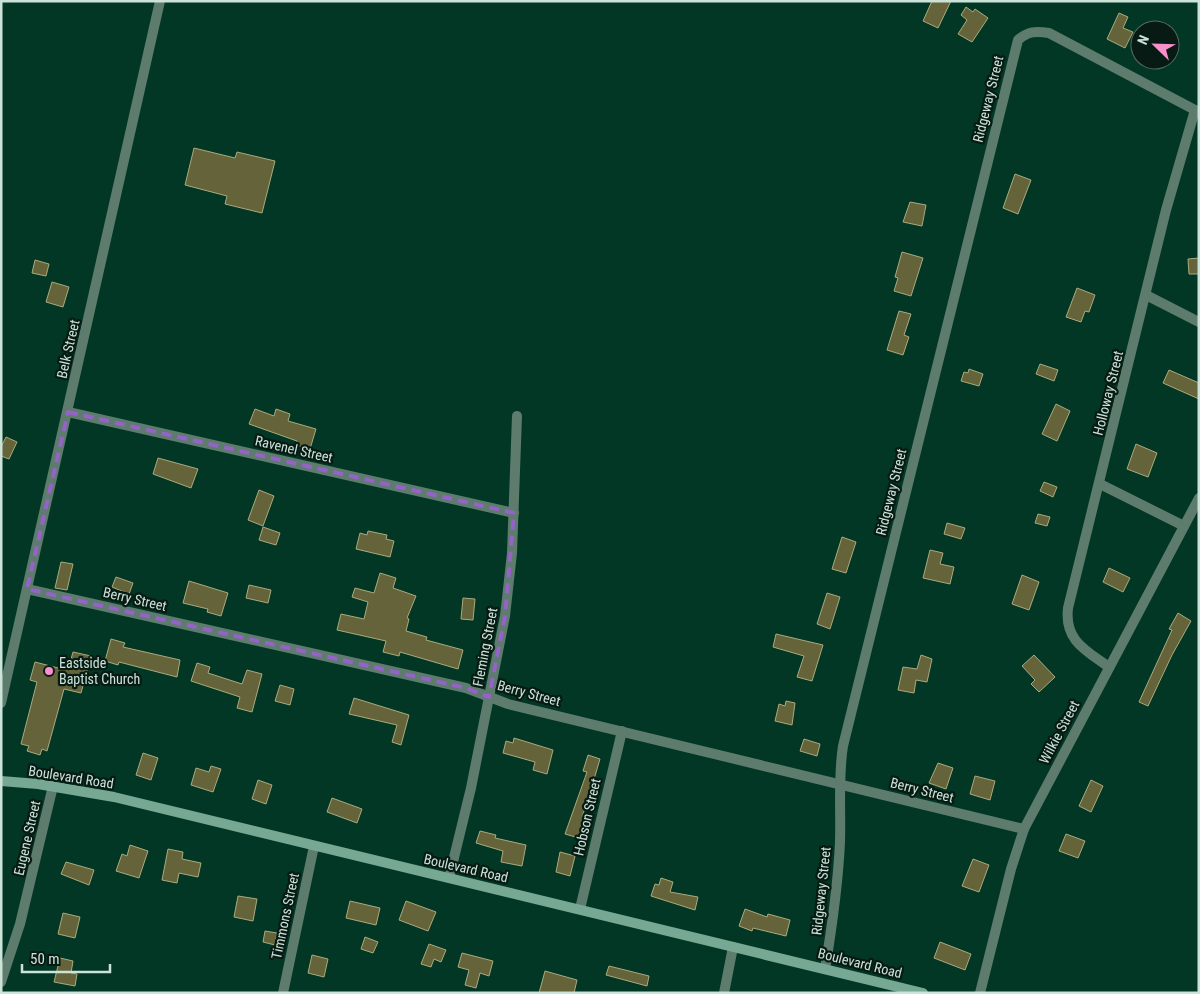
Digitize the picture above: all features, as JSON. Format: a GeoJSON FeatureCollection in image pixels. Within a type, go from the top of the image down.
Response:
{"type":"FeatureCollection","features":[{"type":"Feature","properties":{"kind":"street","name":"Belk Street"},"geometry":{"type":"LineString","coordinates":[[1,703],[160,1]]}},
{"type":"Feature","properties":{"kind":"street","name":"Ridgeway Street"},"geometry":{"type":"LineString","coordinates":[[826,969],[835,904],[841,810],[840,766],[850,717],[1018,40],[1028,33],[1037,31],[1058,37],[1197,111]]}},
{"type":"Feature","properties":{"kind":"street","name":"Holloway Street"},"geometry":{"type":"LineString","coordinates":[[1109,668],[1076,641],[1067,624],[1068,608],[1166,210],[1197,111]]}},
{"type":"Feature","properties":{"kind":"street"},"geometry":{"type":"LineString","coordinates":[[1146,294],[1199,322]]}},
{"type":"Feature","properties":{"kind":"street","name":"Ravenel Street"},"geometry":{"type":"LineString","coordinates":[[68,412],[514,513]]}},
{"type":"Feature","properties":{"kind":"street","name":"Fleming Street"},"geometry":{"type":"LineString","coordinates":[[449,878],[471,788],[509,587],[514,513],[516,416]]}},
{"type":"Feature","properties":{"kind":"street"},"geometry":{"type":"LineString","coordinates":[[1100,484],[1184,526]]}},
{"type":"Feature","properties":{"kind":"street","name":"Wilkie Street"},"geometry":{"type":"LineString","coordinates":[[980,993],[1009,878],[1024,829],[1199,498]]}},
{"type":"Feature","properties":{"kind":"street","name":"Berry Street"},"geometry":{"type":"LineString","coordinates":[[27,589],[466,688],[508,704],[1024,829]]}},
{"type":"Feature","properties":{"kind":"street","name":"Hobson Street"},"geometry":{"type":"LineString","coordinates":[[580,909],[622,731]]}},
{"type":"Feature","properties":{"kind":"street","name":"Boulevard Road"},"geometry":{"type":"LineString","coordinates":[[1,781],[53,786],[114,797],[923,993]]}},
{"type":"Feature","properties":{"kind":"street","name":"Eugene Street"},"geometry":{"type":"LineString","coordinates":[[1,982],[20,924],[53,786]]}},
{"type":"Feature","properties":{"kind":"street","name":"Timmons Street"},"geometry":{"type":"LineString","coordinates":[[283,993],[314,846]]}},
{"type":"Feature","properties":{"kind":"street"},"geometry":{"type":"LineString","coordinates":[[724,993],[734,947]]}},
{"type":"Feature","properties":{"kind":"highlighted area"},"geometry":{"type":"Polygon","coordinates":[[[68,412],[514,513],[505,616],[489,697],[466,688],[27,589],[68,412]]]}},
{"type":"Feature","properties":{"kind":"building"},"geometry":{"type":"Polygon","coordinates":[[[932,1],[951,1],[938,28],[923,21],[932,1]]]}},
{"type":"Feature","properties":{"kind":"building"},"geometry":{"type":"Polygon","coordinates":[[[966,7],[973,12],[975,9],[988,18],[972,42],[958,34],[967,20],[961,15],[966,7]]]}},
{"type":"Feature","properties":{"kind":"building"},"geometry":{"type":"Polygon","coordinates":[[[1119,13],[1128,17],[1123,28],[1130,31],[1130,38],[1125,48],[1107,39],[1119,13]]]}},
{"type":"Feature","properties":{"kind":"building"},"geometry":{"type":"Polygon","coordinates":[[[194,148],[235,158],[237,152],[275,161],[262,213],[225,204],[227,196],[185,185],[194,148]]]}},
{"type":"Feature","properties":{"kind":"building"},"geometry":{"type":"Polygon","coordinates":[[[1015,174],[1031,180],[1018,214],[1003,208],[1015,174]]]}},
{"type":"Feature","properties":{"kind":"building"},"geometry":{"type":"Polygon","coordinates":[[[910,202],[926,205],[922,226],[903,222],[910,202]]]}},
{"type":"Feature","properties":{"kind":"building"},"geometry":{"type":"Polygon","coordinates":[[[902,252],[923,258],[911,296],[894,291],[898,278],[895,277],[902,252]]]}},
{"type":"Feature","properties":{"kind":"building"},"geometry":{"type":"Polygon","coordinates":[[[1199,258],[1199,274],[1189,274],[1188,259],[1199,258]]]}},
{"type":"Feature","properties":{"kind":"building"},"geometry":{"type":"Polygon","coordinates":[[[35,260],[49,264],[46,276],[32,273],[35,260]]]}},
{"type":"Feature","properties":{"kind":"building"},"geometry":{"type":"Polygon","coordinates":[[[52,282],[69,287],[63,307],[46,302],[52,282]]]}},
{"type":"Feature","properties":{"kind":"building"},"geometry":{"type":"Polygon","coordinates":[[[1077,288],[1095,295],[1089,312],[1085,311],[1081,322],[1066,317],[1077,288]]]}},
{"type":"Feature","properties":{"kind":"building"},"geometry":{"type":"Polygon","coordinates":[[[899,311],[911,314],[904,335],[909,337],[903,355],[887,350],[899,311]]]}},
{"type":"Feature","properties":{"kind":"building"},"geometry":{"type":"Polygon","coordinates":[[[1040,364],[1058,370],[1054,381],[1036,374],[1040,364]]]}},
{"type":"Feature","properties":{"kind":"building"},"geometry":{"type":"Polygon","coordinates":[[[969,369],[983,374],[979,386],[961,381],[964,372],[968,373],[969,369]]]}},
{"type":"Feature","properties":{"kind":"building"},"geometry":{"type":"Polygon","coordinates":[[[1169,370],[1199,383],[1199,399],[1163,383],[1169,370]]]}},
{"type":"Feature","properties":{"kind":"building"},"geometry":{"type":"Polygon","coordinates":[[[1056,404],[1070,411],[1057,441],[1042,434],[1056,404]]]}},
{"type":"Feature","properties":{"kind":"building"},"geometry":{"type":"Polygon","coordinates":[[[255,409],[274,416],[276,409],[290,414],[288,421],[316,429],[310,449],[296,445],[297,441],[249,424],[255,409]]]}},
{"type":"Feature","properties":{"kind":"building"},"geometry":{"type":"Polygon","coordinates":[[[6,437],[17,442],[9,459],[1,456],[1,447],[6,437]]]}},
{"type":"Feature","properties":{"kind":"building"},"geometry":{"type":"Polygon","coordinates":[[[1136,444],[1157,453],[1148,477],[1127,469],[1136,444]]]}},
{"type":"Feature","properties":{"kind":"building"},"geometry":{"type":"Polygon","coordinates":[[[158,458],[198,469],[191,488],[153,474],[158,458]]]}},
{"type":"Feature","properties":{"kind":"building"},"geometry":{"type":"Polygon","coordinates":[[[1044,482],[1057,487],[1053,497],[1040,491],[1044,482]]]}},
{"type":"Feature","properties":{"kind":"building"},"geometry":{"type":"Polygon","coordinates":[[[259,490],[274,496],[263,526],[248,520],[259,490]]]}},
{"type":"Feature","properties":{"kind":"building"},"geometry":{"type":"Polygon","coordinates":[[[1038,514],[1050,517],[1047,526],[1035,523],[1038,514]]]}},
{"type":"Feature","properties":{"kind":"building"},"geometry":{"type":"Polygon","coordinates":[[[947,523],[965,528],[961,539],[944,534],[947,523]]]}},
{"type":"Feature","properties":{"kind":"building"},"geometry":{"type":"Polygon","coordinates":[[[263,527],[280,533],[276,545],[259,540],[263,527]]]}},
{"type":"Feature","properties":{"kind":"building"},"geometry":{"type":"Polygon","coordinates":[[[368,531],[387,535],[386,539],[394,541],[390,557],[356,549],[360,533],[367,535],[368,531]]]}},
{"type":"Feature","properties":{"kind":"building"},"geometry":{"type":"Polygon","coordinates":[[[842,537],[856,542],[846,573],[832,569],[842,537]]]}},
{"type":"Feature","properties":{"kind":"building"},"geometry":{"type":"Polygon","coordinates":[[[930,550],[943,553],[940,564],[954,567],[950,584],[923,578],[930,550]]]}},
{"type":"Feature","properties":{"kind":"building"},"geometry":{"type":"Polygon","coordinates":[[[61,562],[73,564],[67,590],[55,588],[61,562]]]}},
{"type":"Feature","properties":{"kind":"building"},"geometry":{"type":"Polygon","coordinates":[[[1109,568],[1130,578],[1123,592],[1103,582],[1109,568]]]}},
{"type":"Feature","properties":{"kind":"building"},"geometry":{"type":"Polygon","coordinates":[[[380,573],[396,578],[393,588],[416,596],[407,618],[409,619],[406,631],[427,637],[426,640],[463,650],[458,669],[400,652],[399,656],[383,652],[386,641],[337,630],[341,614],[364,619],[368,602],[352,597],[355,588],[374,593],[380,573]]]}},
{"type":"Feature","properties":{"kind":"building"},"geometry":{"type":"Polygon","coordinates":[[[1022,575],[1039,582],[1029,610],[1012,604],[1022,575]]]}},
{"type":"Feature","properties":{"kind":"building"},"geometry":{"type":"Polygon","coordinates":[[[116,577],[133,583],[129,594],[112,587],[116,577]]]}},
{"type":"Feature","properties":{"kind":"building"},"geometry":{"type":"Polygon","coordinates":[[[189,581],[228,593],[221,616],[207,612],[208,609],[183,603],[189,581]]]}},
{"type":"Feature","properties":{"kind":"building"},"geometry":{"type":"Polygon","coordinates":[[[249,585],[271,590],[268,603],[246,598],[249,585]]]}},
{"type":"Feature","properties":{"kind":"building"},"geometry":{"type":"Polygon","coordinates":[[[827,593],[840,597],[830,629],[817,624],[827,593]]]}},
{"type":"Feature","properties":{"kind":"building"},"geometry":{"type":"Polygon","coordinates":[[[463,598],[475,599],[473,620],[461,619],[463,598]]]}},
{"type":"Feature","properties":{"kind":"building"},"geometry":{"type":"Polygon","coordinates":[[[1178,613],[1191,621],[1172,655],[1148,706],[1139,702],[1172,630],[1169,629],[1178,613]]]}},
{"type":"Feature","properties":{"kind":"building"},"geometry":{"type":"Polygon","coordinates":[[[776,634],[823,645],[812,681],[797,677],[804,656],[773,647],[776,634]]]}},
{"type":"Feature","properties":{"kind":"building"},"geometry":{"type":"Polygon","coordinates":[[[111,639],[125,643],[123,647],[180,660],[177,677],[119,662],[118,665],[105,661],[111,639]]]}},
{"type":"Feature","properties":{"kind":"building"},"geometry":{"type":"Polygon","coordinates":[[[73,652],[91,656],[81,693],[64,689],[47,751],[42,749],[40,755],[27,751],[29,746],[21,744],[37,682],[30,680],[35,662],[58,668],[60,660],[70,663],[73,652]]]}},
{"type":"Feature","properties":{"kind":"building"},"geometry":{"type":"Polygon","coordinates":[[[921,655],[932,659],[927,682],[916,680],[914,693],[898,690],[903,667],[917,669],[921,655]]]}},
{"type":"Feature","properties":{"kind":"building"},"geometry":{"type":"Polygon","coordinates":[[[1034,655],[1055,677],[1039,692],[1031,684],[1035,680],[1022,666],[1034,655]]]}},
{"type":"Feature","properties":{"kind":"building"},"geometry":{"type":"Polygon","coordinates":[[[197,663],[210,667],[208,673],[242,684],[247,670],[262,674],[252,712],[237,708],[240,697],[191,681],[197,663]]]}},
{"type":"Feature","properties":{"kind":"building"},"geometry":{"type":"Polygon","coordinates":[[[280,685],[294,689],[290,705],[275,701],[280,685]]]}},
{"type":"Feature","properties":{"kind":"building"},"geometry":{"type":"Polygon","coordinates":[[[354,698],[409,715],[401,745],[392,742],[397,725],[349,714],[354,698]]]}},
{"type":"Feature","properties":{"kind":"building"},"geometry":{"type":"Polygon","coordinates":[[[786,701],[795,703],[792,725],[775,721],[779,704],[785,706],[786,701]]]}},
{"type":"Feature","properties":{"kind":"building"},"geometry":{"type":"Polygon","coordinates":[[[514,738],[553,750],[547,774],[533,770],[535,762],[503,753],[506,741],[513,743],[514,738]]]}},
{"type":"Feature","properties":{"kind":"building"},"geometry":{"type":"Polygon","coordinates":[[[804,739],[820,744],[817,756],[800,751],[804,739]]]}},
{"type":"Feature","properties":{"kind":"building"},"geometry":{"type":"Polygon","coordinates":[[[143,753],[158,758],[151,780],[136,775],[143,753]]]}},
{"type":"Feature","properties":{"kind":"building"},"geometry":{"type":"Polygon","coordinates":[[[588,755],[600,759],[592,786],[594,787],[582,816],[585,817],[579,838],[565,834],[587,772],[583,771],[588,755]]]}},
{"type":"Feature","properties":{"kind":"building"},"geometry":{"type":"Polygon","coordinates":[[[938,763],[953,768],[946,789],[929,783],[938,763]]]}},
{"type":"Feature","properties":{"kind":"building"},"geometry":{"type":"Polygon","coordinates":[[[211,766],[221,769],[213,792],[191,785],[196,768],[209,772],[211,766]]]}},
{"type":"Feature","properties":{"kind":"building"},"geometry":{"type":"Polygon","coordinates":[[[975,776],[995,781],[990,800],[970,794],[975,776]]]}},
{"type":"Feature","properties":{"kind":"building"},"geometry":{"type":"Polygon","coordinates":[[[258,780],[272,785],[266,804],[252,799],[258,780]]]}},
{"type":"Feature","properties":{"kind":"building"},"geometry":{"type":"Polygon","coordinates":[[[1091,780],[1103,786],[1091,812],[1079,806],[1091,780]]]}},
{"type":"Feature","properties":{"kind":"building"},"geometry":{"type":"Polygon","coordinates":[[[332,798],[362,809],[357,823],[327,812],[332,798]]]}},
{"type":"Feature","properties":{"kind":"building"},"geometry":{"type":"Polygon","coordinates":[[[480,831],[496,835],[495,838],[526,845],[522,866],[501,862],[503,851],[476,843],[480,831]]]}},
{"type":"Feature","properties":{"kind":"building"},"geometry":{"type":"Polygon","coordinates":[[[1066,834],[1085,841],[1078,858],[1059,851],[1066,834]]]}},
{"type":"Feature","properties":{"kind":"building"},"geometry":{"type":"Polygon","coordinates":[[[130,845],[148,851],[139,878],[116,871],[122,854],[127,856],[130,845]]]}},
{"type":"Feature","properties":{"kind":"building"},"geometry":{"type":"Polygon","coordinates":[[[168,849],[183,852],[182,859],[201,863],[198,877],[179,873],[177,883],[162,880],[168,849]]]}},
{"type":"Feature","properties":{"kind":"building"},"geometry":{"type":"Polygon","coordinates":[[[560,852],[575,856],[570,876],[556,872],[560,852]]]}},
{"type":"Feature","properties":{"kind":"building"},"geometry":{"type":"Polygon","coordinates":[[[973,859],[989,865],[979,892],[962,886],[973,859]]]}},
{"type":"Feature","properties":{"kind":"building"},"geometry":{"type":"Polygon","coordinates":[[[66,862],[94,870],[89,885],[61,874],[66,862]]]}},
{"type":"Feature","properties":{"kind":"building"},"geometry":{"type":"Polygon","coordinates":[[[661,878],[673,882],[670,892],[698,897],[695,910],[651,896],[655,884],[659,885],[661,878]]]}},
{"type":"Feature","properties":{"kind":"building"},"geometry":{"type":"Polygon","coordinates":[[[238,896],[257,899],[253,921],[234,917],[238,896]]]}},
{"type":"Feature","properties":{"kind":"building"},"geometry":{"type":"Polygon","coordinates":[[[350,901],[380,908],[376,925],[346,918],[350,901]]]}},
{"type":"Feature","properties":{"kind":"building"},"geometry":{"type":"Polygon","coordinates":[[[406,901],[436,912],[428,931],[399,920],[406,901]]]}},
{"type":"Feature","properties":{"kind":"building"},"geometry":{"type":"Polygon","coordinates":[[[745,909],[767,917],[768,914],[790,920],[786,936],[753,928],[752,931],[739,926],[745,909]]]}},
{"type":"Feature","properties":{"kind":"building"},"geometry":{"type":"Polygon","coordinates":[[[63,913],[80,917],[75,938],[58,934],[63,913]]]}},
{"type":"Feature","properties":{"kind":"building"},"geometry":{"type":"Polygon","coordinates":[[[265,931],[277,933],[275,945],[263,942],[265,931]]]}},
{"type":"Feature","properties":{"kind":"building"},"geometry":{"type":"Polygon","coordinates":[[[365,937],[378,942],[373,953],[361,949],[365,937]]]}},
{"type":"Feature","properties":{"kind":"building"},"geometry":{"type":"Polygon","coordinates":[[[940,942],[971,954],[965,970],[934,958],[940,942]]]}},
{"type":"Feature","properties":{"kind":"building"},"geometry":{"type":"Polygon","coordinates":[[[429,944],[446,950],[441,962],[434,959],[431,967],[421,964],[429,944]]]}},
{"type":"Feature","properties":{"kind":"building"},"geometry":{"type":"Polygon","coordinates":[[[462,953],[493,961],[489,976],[480,973],[476,988],[465,985],[469,970],[458,967],[462,953]]]}},
{"type":"Feature","properties":{"kind":"building"},"geometry":{"type":"Polygon","coordinates":[[[312,955],[328,959],[324,977],[308,973],[312,955]]]}},
{"type":"Feature","properties":{"kind":"building"},"geometry":{"type":"Polygon","coordinates":[[[60,958],[73,961],[71,973],[77,974],[75,986],[54,982],[60,958]]]}},
{"type":"Feature","properties":{"kind":"building"},"geometry":{"type":"Polygon","coordinates":[[[609,966],[649,976],[647,986],[606,975],[609,966]]]}},
{"type":"Feature","properties":{"kind":"building"},"geometry":{"type":"Polygon","coordinates":[[[545,971],[577,980],[574,993],[539,993],[545,971]]]}},
{"type":"Feature","properties":{"kind":"place","name":"Eastside Baptist Church"},"geometry":{"type":"Point","coordinates":[49,671]}}]}
